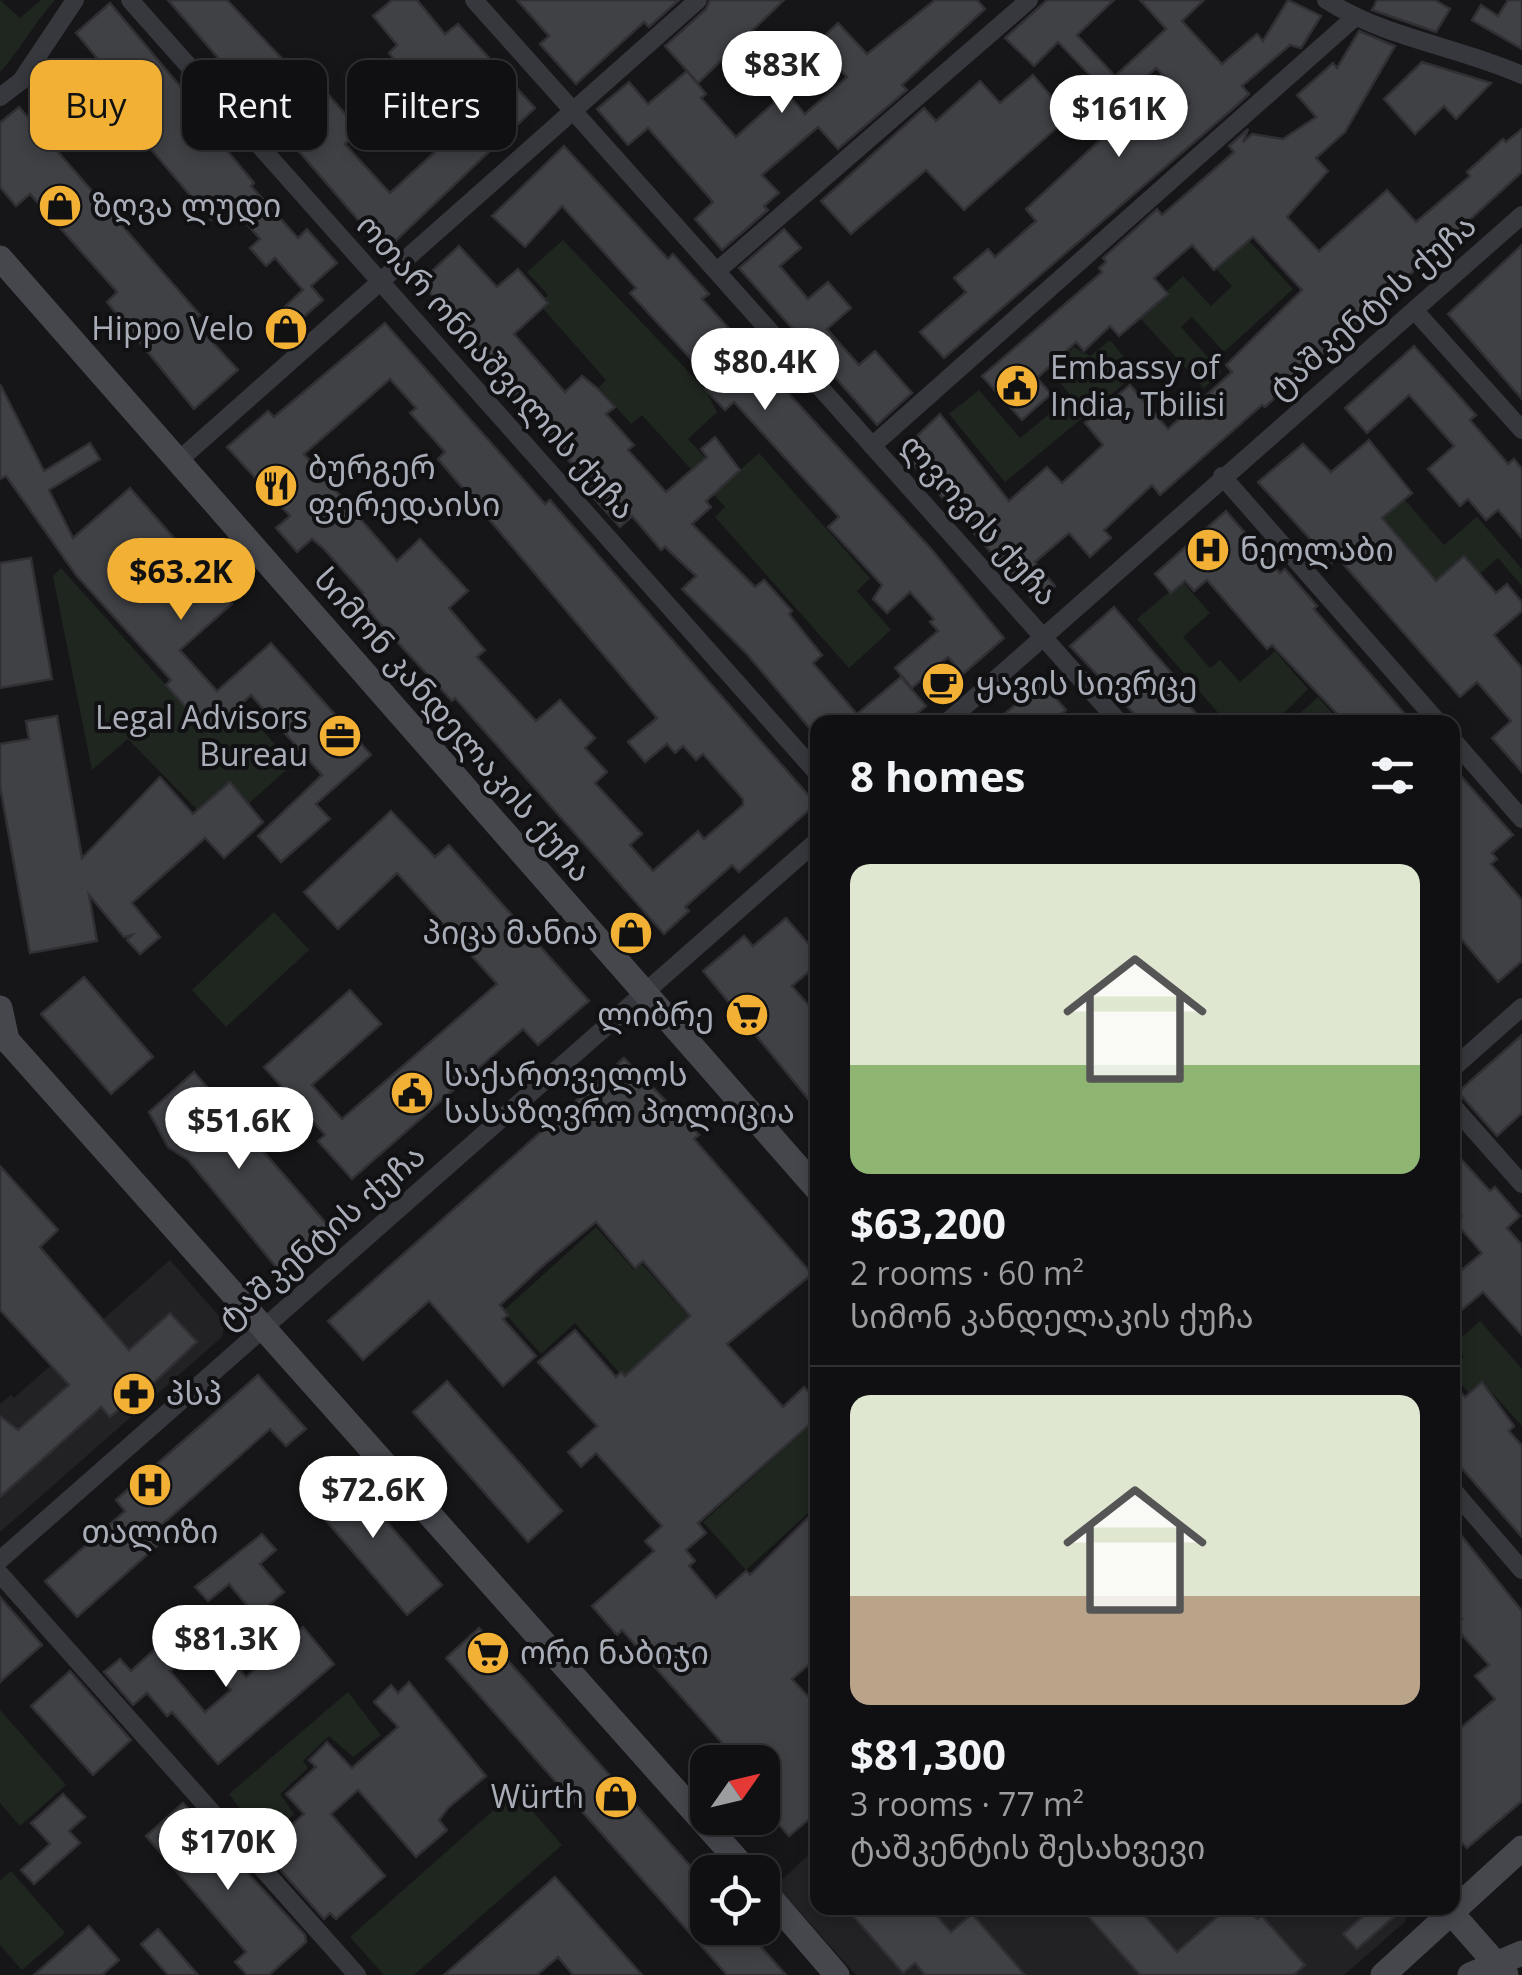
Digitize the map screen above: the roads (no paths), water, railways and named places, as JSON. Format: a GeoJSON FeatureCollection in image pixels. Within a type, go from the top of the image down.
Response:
{"type":"FeatureCollection","features":[{"type":"Feature","properties":{"kind":"main road","name":"სიმონ კანდელაკის ქუჩა"},"geometry":{"type":"LineString","coordinates":[[0,258],[810,1181]]}},
{"type":"Feature","properties":{"kind":"main road"},"geometry":{"type":"LineString","coordinates":[[0,1008],[4,1036],[261,1330],[733,1855]]}},
{"type":"Feature","properties":{"kind":"main road"},"geometry":{"type":"LineString","coordinates":[[1460,1902],[1522,1848]]}},
{"type":"Feature","properties":{"kind":"main road"},"geometry":{"type":"LineString","coordinates":[[780,1909],[838,1975]]}},
{"type":"Feature","properties":{"kind":"main road"},"geometry":{"type":"LineString","coordinates":[[1382,1975],[1446,1915]]}},
{"type":"Feature","properties":{"kind":"main road"},"geometry":{"type":"LineString","coordinates":[[1454,1915],[1502,1970]]}},
{"type":"Feature","properties":{"kind":"main road"},"geometry":{"type":"LineString","coordinates":[[1470,1975],[1502,1970],[1522,1954]]}},
{"type":"Feature","properties":{"kind":"street"},"geometry":{"type":"LineString","coordinates":[[0,97],[21,81],[75,0]]}},
{"type":"Feature","properties":{"kind":"street","name":"ოთარ ონიაშვილის ქუჩა"},"geometry":{"type":"LineString","coordinates":[[130,0],[810,765]]}},
{"type":"Feature","properties":{"kind":"street","name":"ლვოვის ქუჩა"},"geometry":{"type":"LineString","coordinates":[[474,0],[1113,715]]}},
{"type":"Feature","properties":{"kind":"street"},"geometry":{"type":"LineString","coordinates":[[178,461],[698,0]]}},
{"type":"Feature","properties":{"kind":"street"},"geometry":{"type":"LineString","coordinates":[[717,272],[1029,0]]}},
{"type":"Feature","properties":{"kind":"street"},"geometry":{"type":"LineString","coordinates":[[1326,0],[1354,18],[1522,75]]}},
{"type":"Feature","properties":{"kind":"street"},"geometry":{"type":"LineString","coordinates":[[872,446],[1354,18]]}},
{"type":"Feature","properties":{"kind":"street","name":"ტაშკენტის ქუჩა"},"geometry":{"type":"LineString","coordinates":[[955,715],[1522,215]]}},
{"type":"Feature","properties":{"kind":"street"},"geometry":{"type":"LineString","coordinates":[[1415,311],[1522,430]]}},
{"type":"Feature","properties":{"kind":"street"},"geometry":{"type":"LineString","coordinates":[[1222,476],[1432,715]]}},
{"type":"Feature","properties":{"kind":"street"},"geometry":{"type":"LineString","coordinates":[[1460,749],[1522,819]]}},
{"type":"Feature","properties":{"kind":"street","name":"ტაშკენტის ქუჩა"},"geometry":{"type":"LineString","coordinates":[[0,1560],[810,847]]}},
{"type":"Feature","properties":{"kind":"street"},"geometry":{"type":"LineString","coordinates":[[1460,1062],[1522,1007]]}},
{"type":"Feature","properties":{"kind":"street"},"geometry":{"type":"LineString","coordinates":[[1460,1114],[1522,1184]]}},
{"type":"Feature","properties":{"kind":"street"},"geometry":{"type":"LineString","coordinates":[[1460,1499],[1522,1570]]}},
{"type":"Feature","properties":{"kind":"street"},"geometry":{"type":"LineString","coordinates":[[0,1574],[357,1975]]}},
{"type":"Feature","properties":{"kind":"place","name":"ზღვა ლუდი"},"geometry":{"type":"Point","coordinates":[60,206]}},
{"type":"Feature","properties":{"kind":"place","name":"Hippo Velo"},"geometry":{"type":"Point","coordinates":[286,329]}},
{"type":"Feature","properties":{"kind":"place","name":"Embassy of India, Tbilisi"},"geometry":{"type":"Point","coordinates":[1017,386]}},
{"type":"Feature","properties":{"kind":"place","name":"ბურგერ ფერედაისი"},"geometry":{"type":"Point","coordinates":[276,486]}},
{"type":"Feature","properties":{"kind":"place","name":"ნეოლაბი"},"geometry":{"type":"Point","coordinates":[1208,550]}},
{"type":"Feature","properties":{"kind":"place","name":"ყავის სივრცე"},"geometry":{"type":"Point","coordinates":[943,684]}},
{"type":"Feature","properties":{"kind":"place","name":"Legal Advisors Bureau"},"geometry":{"type":"Point","coordinates":[340,736]}},
{"type":"Feature","properties":{"kind":"place","name":"პიცა მანია"},"geometry":{"type":"Point","coordinates":[631,933]}},
{"type":"Feature","properties":{"kind":"place","name":"ლიბრე"},"geometry":{"type":"Point","coordinates":[747,1015]}},
{"type":"Feature","properties":{"kind":"place","name":"საქართველოს სასაზღვრო პოლიცია"},"geometry":{"type":"Point","coordinates":[412,1093]}},
{"type":"Feature","properties":{"kind":"place","name":"პსპ"},"geometry":{"type":"Point","coordinates":[134,1394]}},
{"type":"Feature","properties":{"kind":"place","name":"თალიზი"},"geometry":{"type":"Point","coordinates":[150,1485]}},
{"type":"Feature","properties":{"kind":"place","name":"ორი ნაბიჯი"},"geometry":{"type":"Point","coordinates":[488,1653]}},
{"type":"Feature","properties":{"kind":"place","name":"Würth"},"geometry":{"type":"Point","coordinates":[616,1797]}}]}
